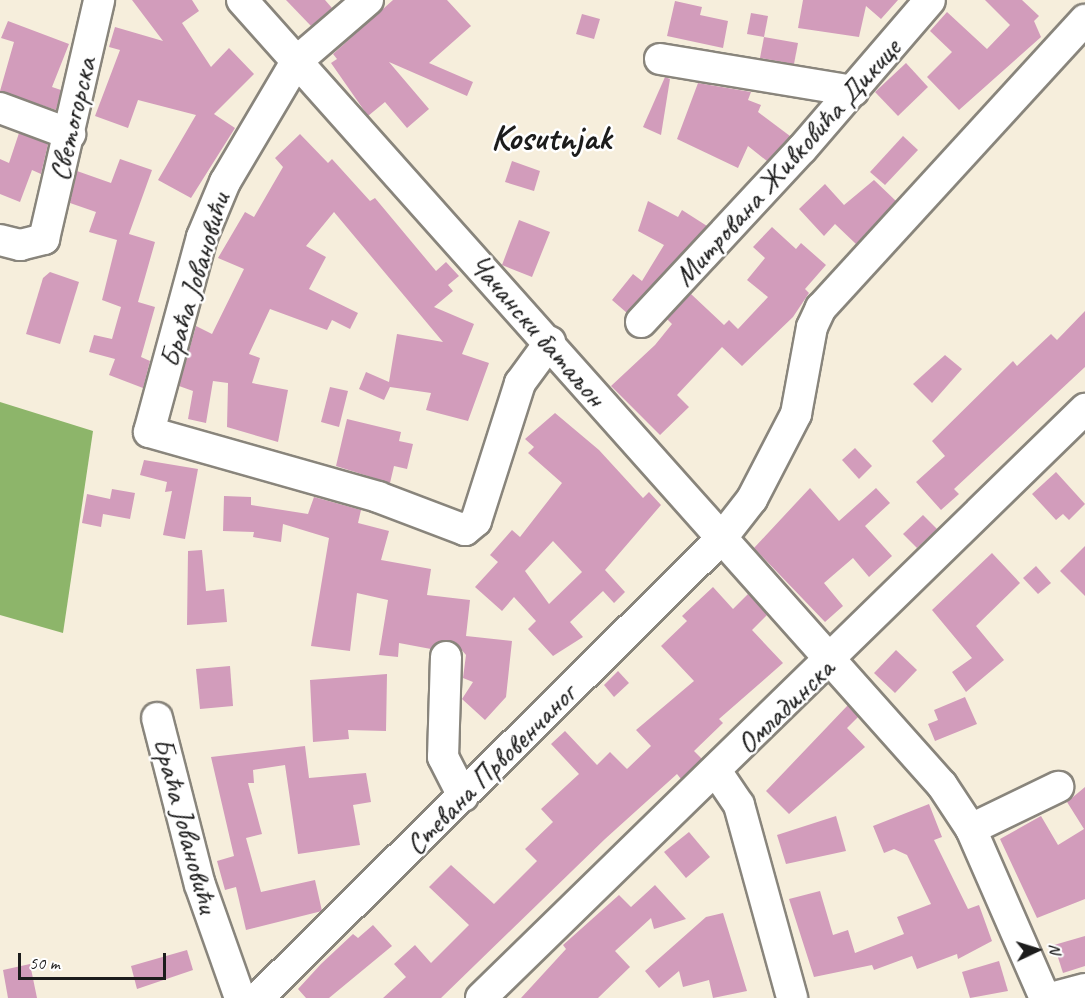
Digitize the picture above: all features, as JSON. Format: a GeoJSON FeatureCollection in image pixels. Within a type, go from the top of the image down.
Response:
{"type":"FeatureCollection","features":[{"type":"Feature","properties":{"kind":"street","name":"Светогорска"},"geometry":{"type":"LineString","coordinates":[[0,240],[20,245],[44,239],[99,0]]}},
{"type":"Feature","properties":{"kind":"street","name":"Чачански батаљон"},"geometry":{"type":"LineString","coordinates":[[242,0],[550,342],[720,540],[942,784],[971,829],[1045,998]]}},
{"type":"Feature","properties":{"kind":"street","name":"Браћа Јовановићи"},"geometry":{"type":"LineString","coordinates":[[368,0],[296,62],[213,205],[149,432],[378,497],[465,530],[477,521],[520,383],[550,342]]}},
{"type":"Feature","properties":{"kind":"street","name":"Митрована Живковића Дикице"},"geometry":{"type":"LineString","coordinates":[[641,322],[853,92],[930,0]]}},
{"type":"Feature","properties":{"kind":"street","name":"Стевана Првовенчаног"},"geometry":{"type":"LineString","coordinates":[[258,998],[720,540],[752,499],[796,414],[812,327],[821,308],[1085,20]]}},
{"type":"Feature","properties":{"kind":"street"},"geometry":{"type":"LineString","coordinates":[[660,59],[853,92]]}},
{"type":"Feature","properties":{"kind":"street"},"geometry":{"type":"LineString","coordinates":[[0,108],[70,134]]}},
{"type":"Feature","properties":{"kind":"street","name":"Омладинска"},"geometry":{"type":"LineString","coordinates":[[481,998],[832,661],[1085,409]]}},
{"type":"Feature","properties":{"kind":"street"},"geometry":{"type":"LineString","coordinates":[[446,657],[442,745],[446,768],[463,796]]}},
{"type":"Feature","properties":{"kind":"street","name":"Браћа Јовановићи"},"geometry":{"type":"LineString","coordinates":[[157,718],[200,885],[240,998]]}},
{"type":"Feature","properties":{"kind":"street"},"geometry":{"type":"LineString","coordinates":[[716,771],[739,804],[792,998]]}},
{"type":"Feature","properties":{"kind":"street"},"geometry":{"type":"LineString","coordinates":[[971,829],[1058,787]]}},
{"type":"Feature","properties":{"kind":"street"},"geometry":{"type":"LineString","coordinates":[[1051,998],[1085,989]]}},
{"type":"Feature","properties":{"kind":"green space"},"geometry":{"type":"Polygon","coordinates":[[[0,402],[93,431],[63,633],[0,615],[0,402]]]}},
{"type":"Feature","properties":{"kind":"building"},"geometry":{"type":"Polygon","coordinates":[[[132,0],[192,0],[199,11],[182,23],[211,67],[229,48],[254,74],[214,114],[235,128],[191,198],[158,180],[196,115],[138,100],[128,128],[95,116],[120,50],[109,47],[115,27],[163,41],[132,0]]]}},
{"type":"Feature","properties":{"kind":"building"},"geometry":{"type":"Polygon","coordinates":[[[286,0],[325,0],[332,8],[311,26],[286,0]]]}},
{"type":"Feature","properties":{"kind":"building"},"geometry":{"type":"Polygon","coordinates":[[[393,0],[447,0],[471,26],[429,63],[473,82],[467,96],[389,62],[429,109],[407,128],[385,102],[368,116],[331,63],[337,59],[333,54],[393,0]]]}},
{"type":"Feature","properties":{"kind":"building"},"geometry":{"type":"Polygon","coordinates":[[[803,0],[898,0],[881,19],[866,6],[859,37],[798,28],[803,0]]]}},
{"type":"Feature","properties":{"kind":"building"},"geometry":{"type":"Polygon","coordinates":[[[985,0],[1022,0],[1039,16],[1034,21],[1041,37],[959,110],[927,77],[952,52],[930,31],[947,12],[987,49],[1010,25],[985,0]]]}},
{"type":"Feature","properties":{"kind":"building"},"geometry":{"type":"Polygon","coordinates":[[[675,1],[702,7],[700,15],[728,21],[723,48],[667,36],[675,1]]]}},
{"type":"Feature","properties":{"kind":"building"},"geometry":{"type":"Polygon","coordinates":[[[751,13],[768,16],[764,37],[747,34],[751,13]]]}},
{"type":"Feature","properties":{"kind":"building"},"geometry":{"type":"Polygon","coordinates":[[[582,14],[600,19],[594,39],[576,34],[582,14]]]}},
{"type":"Feature","properties":{"kind":"building"},"geometry":{"type":"Polygon","coordinates":[[[8,21],[69,44],[52,87],[61,90],[56,110],[0,91],[14,42],[1,38],[8,21]]]}},
{"type":"Feature","properties":{"kind":"building"},"geometry":{"type":"Polygon","coordinates":[[[764,37],[798,43],[794,64],[760,58],[764,37]]]}},
{"type":"Feature","properties":{"kind":"building"},"geometry":{"type":"Polygon","coordinates":[[[906,63],[928,87],[898,116],[875,92],[906,63]]]}},
{"type":"Feature","properties":{"kind":"building"},"geometry":{"type":"Polygon","coordinates":[[[665,77],[670,79],[661,135],[643,127],[665,77]]]}},
{"type":"Feature","properties":{"kind":"building"},"geometry":{"type":"Polygon","coordinates":[[[698,83],[751,92],[748,100],[761,105],[758,112],[790,136],[767,161],[748,146],[738,168],[677,139],[698,83]]]}},
{"type":"Feature","properties":{"kind":"building"},"geometry":{"type":"Polygon","coordinates":[[[19,133],[48,144],[41,174],[32,170],[20,202],[0,194],[0,159],[9,163],[19,133]]]}},
{"type":"Feature","properties":{"kind":"building"},"geometry":{"type":"Polygon","coordinates":[[[300,134],[328,163],[332,159],[370,201],[375,198],[436,271],[446,262],[459,276],[448,285],[453,291],[434,307],[474,324],[462,354],[489,363],[468,421],[426,410],[431,393],[390,387],[384,400],[359,389],[366,372],[389,382],[397,334],[443,342],[334,212],[306,246],[326,257],[309,289],[358,313],[350,329],[332,320],[327,330],[270,309],[249,354],[260,358],[252,383],[288,390],[278,442],[227,427],[228,383],[213,381],[206,423],[188,419],[193,391],[179,386],[196,326],[212,334],[244,269],[218,258],[245,212],[254,217],[283,167],[275,158],[300,134]]]}},
{"type":"Feature","properties":{"kind":"building"},"geometry":{"type":"Polygon","coordinates":[[[903,136],[918,150],[885,185],[870,172],[903,136]]]}},
{"type":"Feature","properties":{"kind":"building"},"geometry":{"type":"Polygon","coordinates":[[[120,159],[152,170],[129,234],[155,242],[138,302],[155,307],[141,357],[150,361],[143,388],[109,375],[115,359],[89,352],[94,335],[112,339],[121,307],[102,300],[117,240],[89,232],[96,212],[70,203],[77,171],[111,183],[120,159]]]}},
{"type":"Feature","properties":{"kind":"building"},"geometry":{"type":"Polygon","coordinates":[[[512,161],[540,171],[534,191],[505,182],[512,161]]]}},
{"type":"Feature","properties":{"kind":"building"},"geometry":{"type":"Polygon","coordinates":[[[874,180],[896,201],[856,244],[835,224],[824,236],[799,209],[825,184],[844,205],[874,180]]]}},
{"type":"Feature","properties":{"kind":"building"},"geometry":{"type":"Polygon","coordinates":[[[648,201],[678,217],[682,210],[707,226],[627,313],[612,300],[633,274],[642,281],[664,245],[638,231],[648,201]]]}},
{"type":"Feature","properties":{"kind":"building"},"geometry":{"type":"Polygon","coordinates":[[[519,220],[550,232],[532,277],[502,265],[519,220]]]}},
{"type":"Feature","properties":{"kind":"building"},"geometry":{"type":"Polygon","coordinates":[[[772,227],[796,249],[801,243],[826,265],[805,289],[809,293],[793,317],[742,366],[722,347],[677,395],[689,407],[660,435],[611,386],[655,345],[672,324],[667,319],[691,294],[724,325],[729,320],[738,329],[768,297],[747,280],[765,258],[753,247],[772,227]]]}},
{"type":"Feature","properties":{"kind":"building"},"geometry":{"type":"Polygon","coordinates":[[[50,272],[79,282],[60,344],[26,334],[43,278],[50,272]]]}},
{"type":"Feature","properties":{"kind":"building"},"geometry":{"type":"Polygon","coordinates":[[[1085,311],[1085,367],[954,489],[959,494],[941,510],[916,482],[945,456],[932,441],[1013,361],[1017,366],[1051,334],[1057,340],[1085,311]]]}},
{"type":"Feature","properties":{"kind":"building"},"geometry":{"type":"Polygon","coordinates":[[[945,355],[962,369],[932,403],[913,384],[945,355]]]}},
{"type":"Feature","properties":{"kind":"building"},"geometry":{"type":"Polygon","coordinates":[[[330,387],[348,391],[339,427],[321,422],[330,387]]]}},
{"type":"Feature","properties":{"kind":"building"},"geometry":{"type":"Polygon","coordinates":[[[555,413],[599,450],[643,498],[649,492],[661,505],[605,570],[625,592],[614,603],[603,591],[570,622],[583,637],[553,656],[528,629],[536,621],[514,597],[502,611],[475,587],[498,562],[490,555],[512,530],[520,537],[562,483],[528,453],[534,447],[525,439],[555,413]],[[553,541],[525,571],[549,604],[582,572],[553,541]]]}},
{"type":"Feature","properties":{"kind":"building"},"geometry":{"type":"Polygon","coordinates":[[[347,419],[401,432],[399,441],[413,444],[407,469],[394,466],[390,483],[336,466],[347,419]]]}},
{"type":"Feature","properties":{"kind":"building"},"geometry":{"type":"Polygon","coordinates":[[[855,448],[872,466],[859,479],[842,460],[855,448]]]}},
{"type":"Feature","properties":{"kind":"building"},"geometry":{"type":"Polygon","coordinates":[[[144,460],[198,469],[185,539],[163,535],[172,491],[165,492],[167,482],[140,475],[144,460]]]}},
{"type":"Feature","properties":{"kind":"building"},"geometry":{"type":"Polygon","coordinates":[[[1056,472],[1085,504],[1069,520],[1063,514],[1056,520],[1032,494],[1056,472]]]}},
{"type":"Feature","properties":{"kind":"building"},"geometry":{"type":"Polygon","coordinates":[[[810,488],[839,521],[876,488],[890,503],[865,526],[892,556],[869,577],[853,558],[824,583],[843,606],[825,622],[754,548],[810,488]]]}},
{"type":"Feature","properties":{"kind":"building"},"geometry":{"type":"Polygon","coordinates":[[[112,489],[135,493],[130,519],[103,514],[101,527],[82,523],[87,494],[110,499],[112,489]]]}},
{"type":"Feature","properties":{"kind":"building"},"geometry":{"type":"Polygon","coordinates":[[[224,496],[251,497],[251,505],[308,514],[314,497],[361,510],[358,523],[389,531],[381,560],[431,569],[427,595],[470,600],[466,636],[512,641],[506,697],[485,720],[462,699],[473,682],[463,678],[466,655],[455,642],[438,642],[431,649],[399,643],[398,657],[379,655],[388,600],[357,593],[350,651],[311,646],[329,538],[283,524],[281,542],[253,537],[254,532],[223,531],[224,496]]]}},
{"type":"Feature","properties":{"kind":"building"},"geometry":{"type":"Polygon","coordinates":[[[923,515],[937,529],[917,548],[903,534],[923,515]]]}},
{"type":"Feature","properties":{"kind":"building"},"geometry":{"type":"Polygon","coordinates":[[[1085,546],[1085,596],[1060,571],[1085,546]]]}},
{"type":"Feature","properties":{"kind":"building"},"geometry":{"type":"Polygon","coordinates":[[[202,550],[206,591],[224,589],[227,622],[187,625],[188,551],[202,550]]]}},
{"type":"Feature","properties":{"kind":"building"},"geometry":{"type":"Polygon","coordinates":[[[992,553],[1020,583],[976,626],[1004,660],[966,692],[952,672],[972,658],[932,610],[992,553]]]}},
{"type":"Feature","properties":{"kind":"building"},"geometry":{"type":"Polygon","coordinates":[[[1036,566],[1051,583],[1038,594],[1023,578],[1036,566]]]}},
{"type":"Feature","properties":{"kind":"building"},"geometry":{"type":"Polygon","coordinates":[[[713,587],[733,609],[748,594],[761,608],[767,615],[752,630],[783,663],[719,719],[723,723],[694,751],[702,759],[681,779],[677,774],[605,839],[441,998],[383,998],[406,977],[394,964],[415,945],[431,963],[469,925],[429,887],[451,865],[494,904],[537,861],[525,849],[553,822],[541,809],[579,774],[551,744],[565,731],[597,765],[610,752],[627,769],[651,746],[636,730],[694,681],[661,646],[687,621],[682,616],[713,587]]]}},
{"type":"Feature","properties":{"kind":"building"},"geometry":{"type":"Polygon","coordinates":[[[896,650],[917,670],[895,693],[874,673],[896,650]]]}},
{"type":"Feature","properties":{"kind":"building"},"geometry":{"type":"Polygon","coordinates":[[[230,666],[233,706],[200,709],[196,669],[230,666]]]}},
{"type":"Feature","properties":{"kind":"building"},"geometry":{"type":"Polygon","coordinates":[[[618,671],[629,683],[614,697],[604,685],[618,671]]]}},
{"type":"Feature","properties":{"kind":"building"},"geometry":{"type":"Polygon","coordinates":[[[387,674],[386,731],[348,730],[349,739],[313,742],[310,680],[387,674]]]}},
{"type":"Feature","properties":{"kind":"building"},"geometry":{"type":"Polygon","coordinates":[[[965,697],[977,724],[935,741],[928,724],[938,720],[934,710],[965,697]]]}},
{"type":"Feature","properties":{"kind":"building"},"geometry":{"type":"Polygon","coordinates":[[[848,705],[858,717],[847,728],[865,747],[789,814],[766,791],[848,705]]]}},
{"type":"Feature","properties":{"kind":"building"},"geometry":{"type":"Polygon","coordinates":[[[305,746],[309,778],[366,773],[371,802],[353,805],[360,845],[298,854],[285,765],[253,770],[254,783],[248,783],[262,834],[246,838],[261,892],[315,880],[322,911],[246,930],[236,887],[225,890],[217,861],[234,856],[211,757],[305,746]]]}},
{"type":"Feature","properties":{"kind":"building"},"geometry":{"type":"Polygon","coordinates":[[[1085,787],[1085,899],[1037,918],[1000,839],[1041,816],[1058,845],[1084,829],[1067,802],[1085,787]]]}},
{"type":"Feature","properties":{"kind":"building"},"geometry":{"type":"Polygon","coordinates":[[[929,804],[942,837],[934,840],[968,909],[979,905],[992,941],[958,959],[957,954],[917,969],[912,956],[874,970],[872,965],[814,977],[789,899],[820,891],[833,935],[848,930],[855,953],[904,934],[897,917],[931,904],[907,855],[894,849],[884,853],[873,826],[929,804]]]}},
{"type":"Feature","properties":{"kind":"building"},"geometry":{"type":"Polygon","coordinates":[[[836,816],[846,851],[786,864],[777,835],[836,816]]]}},
{"type":"Feature","properties":{"kind":"building"},"geometry":{"type":"Polygon","coordinates":[[[689,832],[710,857],[686,878],[664,852],[689,832]]]}},
{"type":"Feature","properties":{"kind":"building"},"geometry":{"type":"Polygon","coordinates":[[[655,885],[686,919],[654,929],[651,918],[615,951],[630,967],[598,998],[521,998],[566,949],[563,945],[619,895],[631,907],[655,885]]]}},
{"type":"Feature","properties":{"kind":"building"},"geometry":{"type":"Polygon","coordinates":[[[723,913],[747,991],[713,998],[709,980],[683,987],[679,971],[659,988],[645,971],[706,917],[723,913]]]}},
{"type":"Feature","properties":{"kind":"building"},"geometry":{"type":"Polygon","coordinates":[[[373,925],[392,946],[329,998],[306,998],[298,989],[353,934],[358,938],[373,925]]]}},
{"type":"Feature","properties":{"kind":"building"},"geometry":{"type":"Polygon","coordinates":[[[1085,936],[1085,966],[1063,973],[1054,945],[1085,936]]]}},
{"type":"Feature","properties":{"kind":"building"},"geometry":{"type":"Polygon","coordinates":[[[187,950],[193,970],[137,989],[131,966],[187,950]]]}},
{"type":"Feature","properties":{"kind":"building"},"geometry":{"type":"Polygon","coordinates":[[[999,961],[1008,991],[970,998],[962,972],[999,961]]]}},
{"type":"Feature","properties":{"kind":"building"},"geometry":{"type":"Polygon","coordinates":[[[30,964],[37,998],[8,998],[3,970],[30,964]]]}},
{"type":"Feature","properties":{"kind":"district","name":"Kosutnjak"},"geometry":{"type":"Point","coordinates":[551,138]}}]}
